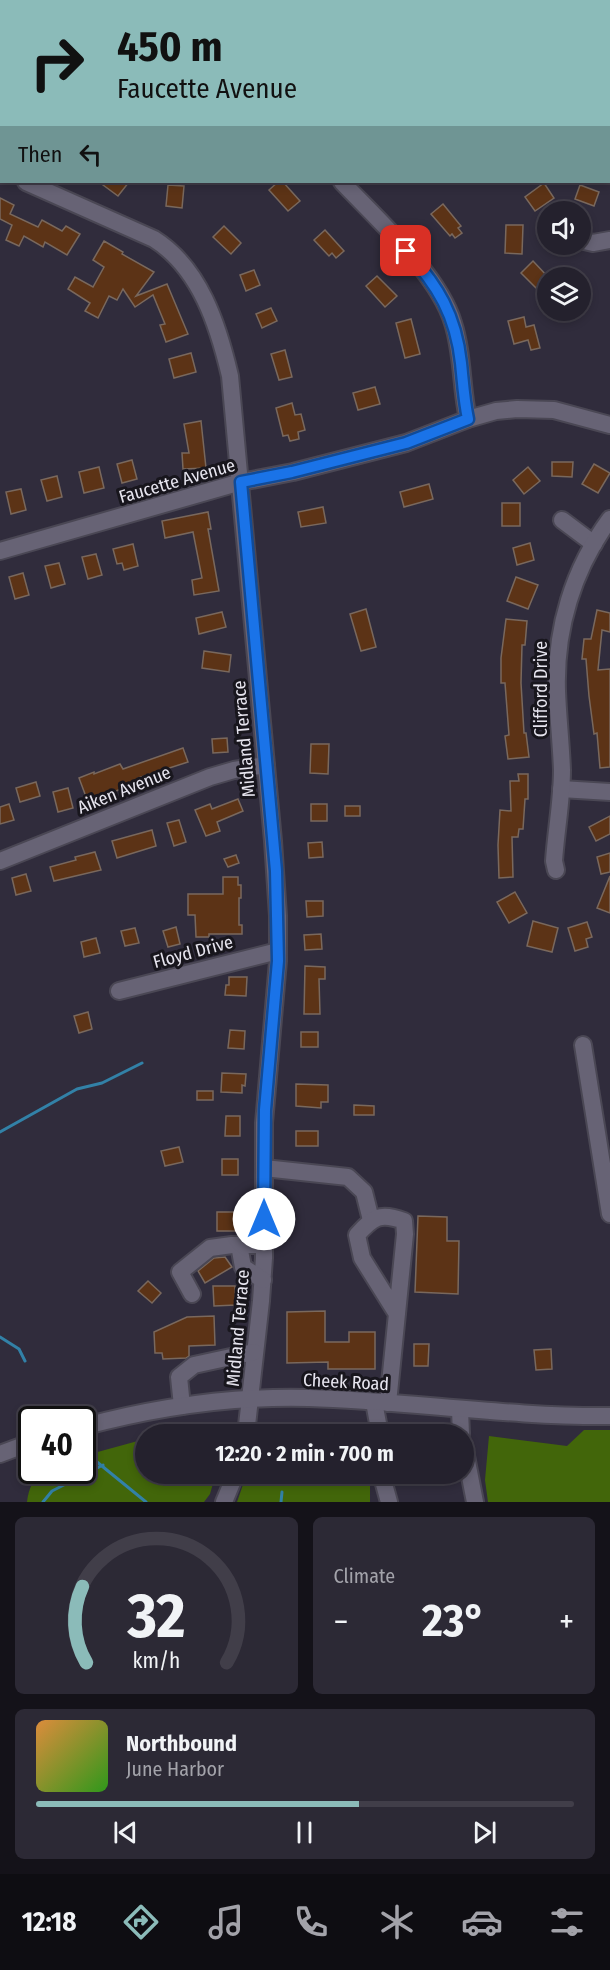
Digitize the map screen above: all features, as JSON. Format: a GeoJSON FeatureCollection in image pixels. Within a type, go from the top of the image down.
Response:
{"type":"FeatureCollection","features":[{"type":"Feature","properties":{"kind":"street","name":"Midland Terrace"},"geometry":{"type":"LineString","coordinates":[[28,183],[154,239],[172,253],[188,270],[206,302],[217,330],[232,390],[276,871],[278,951],[266,1097],[262,1280],[247,1424]]}},
{"type":"Feature","properties":{"kind":"street"},"geometry":{"type":"LineString","coordinates":[[343,183],[420,266],[449,312],[457,336],[468,419],[496,411],[536,409],[576,415],[610,425]]}},
{"type":"Feature","properties":{"kind":"street"},"geometry":{"type":"LineString","coordinates":[[591,243],[610,240]]}},
{"type":"Feature","properties":{"kind":"street","name":"Faucette Avenue"},"geometry":{"type":"LineString","coordinates":[[0,551],[241,482],[292,472],[406,443],[468,419]]}},
{"type":"Feature","properties":{"kind":"street","name":"Clifford Drive"},"geometry":{"type":"LineString","coordinates":[[556,870],[555,850],[561,789],[557,691],[558,650],[565,607],[594,544],[610,519]]}},
{"type":"Feature","properties":{"kind":"street"},"geometry":{"type":"LineString","coordinates":[[562,520],[594,544]]}},
{"type":"Feature","properties":{"kind":"street","name":"Aiken Avenue"},"geometry":{"type":"LineString","coordinates":[[0,861],[210,777],[234,770],[266,765]]}},
{"type":"Feature","properties":{"kind":"street"},"geometry":{"type":"LineString","coordinates":[[561,789],[610,792]]}},
{"type":"Feature","properties":{"kind":"street","name":"Floyd Drive"},"geometry":{"type":"LineString","coordinates":[[119,991],[278,951]]}},
{"type":"Feature","properties":{"kind":"street"},"geometry":{"type":"LineString","coordinates":[[583,1045],[610,1214]]}},
{"type":"Feature","properties":{"kind":"street"},"geometry":{"type":"LineString","coordinates":[[264,1168],[348,1177],[364,1192],[371,1220]]}},
{"type":"Feature","properties":{"kind":"street"},"geometry":{"type":"LineString","coordinates":[[380,1424],[381,1402],[397,1314],[405,1234],[404,1221],[389,1216],[371,1220],[357,1235],[362,1258],[397,1314]]}},
{"type":"Feature","properties":{"kind":"street"},"geometry":{"type":"LineString","coordinates":[[238,1245],[243,1267],[262,1280]]}},
{"type":"Feature","properties":{"kind":"street"},"geometry":{"type":"LineString","coordinates":[[192,1294],[180,1272],[210,1248],[264,1245]]}},
{"type":"Feature","properties":{"kind":"street"},"geometry":{"type":"LineString","coordinates":[[182,1406],[179,1377],[194,1365],[254,1352]]}},
{"type":"Feature","properties":{"kind":"street","name":"Cheek Road"},"geometry":{"type":"LineString","coordinates":[[96,1423],[182,1406],[306,1398],[381,1402],[460,1410],[610,1416]]}},
{"type":"Feature","properties":{"kind":"street"},"geometry":{"type":"LineString","coordinates":[[460,1410],[461,1424]]}},
{"type":"Feature","properties":{"kind":"street"},"geometry":{"type":"LineString","coordinates":[[0,1454],[18,1447]]}},
{"type":"Feature","properties":{"kind":"street"},"geometry":{"type":"LineString","coordinates":[[224,1502],[231,1484]]}},
{"type":"Feature","properties":{"kind":"street"},"geometry":{"type":"LineString","coordinates":[[384,1484],[389,1502]]}},
{"type":"Feature","properties":{"kind":"street"},"geometry":{"type":"LineString","coordinates":[[471,1484],[475,1502]]}},
{"type":"Feature","properties":{"kind":"green space"},"geometry":{"type":"Polygon","coordinates":[[[354,1423],[354,1424],[281,1424],[354,1423]]]}},
{"type":"Feature","properties":{"kind":"green space"},"geometry":{"type":"Polygon","coordinates":[[[584,1430],[610,1430],[610,1502],[488,1502],[485,1480],[489,1436],[567,1446],[584,1430]]]}},
{"type":"Feature","properties":{"kind":"green space"},"geometry":{"type":"Polygon","coordinates":[[[135,1442],[135,1484],[213,1484],[210,1494],[204,1502],[27,1502],[32,1484],[96,1484],[96,1452],[135,1442]]]}},
{"type":"Feature","properties":{"kind":"green space"},"geometry":{"type":"Polygon","coordinates":[[[243,1484],[370,1484],[370,1502],[237,1502],[243,1484]]]}},
{"type":"Feature","properties":{"kind":"building"},"geometry":{"type":"Polygon","coordinates":[[[100,183],[128,183],[118,196],[100,183]]]}},
{"type":"Feature","properties":{"kind":"building"},"geometry":{"type":"Polygon","coordinates":[[[277,183],[284,183],[300,201],[288,211],[269,190],[277,183]]]}},
{"type":"Feature","properties":{"kind":"building"},"geometry":{"type":"Polygon","coordinates":[[[544,183],[554,198],[550,201],[537,201],[535,211],[525,197],[544,183]]]}},
{"type":"Feature","properties":{"kind":"building"},"geometry":{"type":"Polygon","coordinates":[[[168,185],[184,186],[182,208],[166,206],[168,185]]]}},
{"type":"Feature","properties":{"kind":"building"},"geometry":{"type":"Polygon","coordinates":[[[580,185],[599,192],[594,206],[591,205],[591,201],[575,199],[580,185]]]}},
{"type":"Feature","properties":{"kind":"building"},"geometry":{"type":"Polygon","coordinates":[[[0,198],[14,205],[10,214],[38,227],[42,220],[62,231],[66,226],[80,234],[67,255],[45,242],[43,247],[24,236],[19,246],[6,240],[12,225],[0,219],[0,198]]]}},
{"type":"Feature","properties":{"kind":"building"},"geometry":{"type":"Polygon","coordinates":[[[443,204],[461,226],[458,228],[462,233],[455,238],[452,234],[450,236],[431,214],[443,204]]]}},
{"type":"Feature","properties":{"kind":"building"},"geometry":{"type":"Polygon","coordinates":[[[506,225],[523,225],[522,254],[505,253],[506,225]]]}},
{"type":"Feature","properties":{"kind":"building"},"geometry":{"type":"Polygon","coordinates":[[[224,226],[241,243],[231,254],[213,237],[224,226]]]}},
{"type":"Feature","properties":{"kind":"building"},"geometry":{"type":"Polygon","coordinates":[[[325,230],[344,251],[336,258],[332,253],[329,256],[314,240],[325,230]]]}},
{"type":"Feature","properties":{"kind":"building"},"geometry":{"type":"Polygon","coordinates":[[[104,241],[154,272],[136,296],[167,284],[188,334],[166,342],[160,325],[165,324],[153,295],[135,307],[123,289],[117,300],[109,296],[98,318],[85,311],[90,303],[68,289],[75,277],[93,287],[104,267],[93,260],[104,241]]]}},
{"type":"Feature","properties":{"kind":"building"},"geometry":{"type":"Polygon","coordinates":[[[533,261],[539,267],[537,287],[536,288],[521,273],[533,261]]]}},
{"type":"Feature","properties":{"kind":"building"},"geometry":{"type":"Polygon","coordinates":[[[254,270],[260,285],[246,291],[240,275],[254,270]]]}},
{"type":"Feature","properties":{"kind":"building"},"geometry":{"type":"Polygon","coordinates":[[[377,276],[397,296],[385,307],[366,286],[377,276]]]}},
{"type":"Feature","properties":{"kind":"building"},"geometry":{"type":"Polygon","coordinates":[[[271,308],[277,321],[262,328],[256,314],[271,308]]]}},
{"type":"Feature","properties":{"kind":"building"},"geometry":{"type":"Polygon","coordinates":[[[524,317],[526,327],[534,325],[540,348],[531,350],[528,340],[514,344],[508,321],[524,317]]]}},
{"type":"Feature","properties":{"kind":"building"},"geometry":{"type":"Polygon","coordinates":[[[411,319],[420,354],[405,358],[396,323],[411,319]]]}},
{"type":"Feature","properties":{"kind":"building"},"geometry":{"type":"Polygon","coordinates":[[[285,350],[292,377],[279,380],[271,354],[285,350]]]}},
{"type":"Feature","properties":{"kind":"building"},"geometry":{"type":"Polygon","coordinates":[[[191,353],[196,372],[174,378],[169,359],[191,353]]]}},
{"type":"Feature","properties":{"kind":"building"},"geometry":{"type":"Polygon","coordinates":[[[375,387],[380,404],[358,410],[353,393],[375,387]]]}},
{"type":"Feature","properties":{"kind":"building"},"geometry":{"type":"Polygon","coordinates":[[[292,403],[295,415],[301,414],[305,430],[298,432],[299,439],[290,441],[288,435],[283,436],[276,408],[292,403]]]}},
{"type":"Feature","properties":{"kind":"building"},"geometry":{"type":"Polygon","coordinates":[[[201,421],[206,468],[183,469],[182,453],[189,453],[184,424],[201,421]]]}},
{"type":"Feature","properties":{"kind":"building"},"geometry":{"type":"Polygon","coordinates":[[[132,460],[137,479],[122,483],[117,464],[132,460]]]}},
{"type":"Feature","properties":{"kind":"building"},"geometry":{"type":"Polygon","coordinates":[[[552,462],[573,462],[572,477],[552,476],[552,462]]]}},
{"type":"Feature","properties":{"kind":"building"},"geometry":{"type":"Polygon","coordinates":[[[594,464],[610,473],[598,493],[582,484],[594,464]]]}},
{"type":"Feature","properties":{"kind":"building"},"geometry":{"type":"Polygon","coordinates":[[[99,467],[104,488],[84,493],[79,472],[99,467]]]}},
{"type":"Feature","properties":{"kind":"building"},"geometry":{"type":"Polygon","coordinates":[[[528,467],[540,481],[524,494],[513,480],[528,467]]]}},
{"type":"Feature","properties":{"kind":"building"},"geometry":{"type":"Polygon","coordinates":[[[57,476],[62,497],[47,501],[41,480],[57,476]]]}},
{"type":"Feature","properties":{"kind":"building"},"geometry":{"type":"Polygon","coordinates":[[[429,484],[433,499],[404,507],[400,492],[429,484]]]}},
{"type":"Feature","properties":{"kind":"building"},"geometry":{"type":"Polygon","coordinates":[[[21,489],[26,510],[11,514],[6,492],[21,489]]]}},
{"type":"Feature","properties":{"kind":"building"},"geometry":{"type":"Polygon","coordinates":[[[502,503],[520,503],[520,526],[502,526],[502,503]]]}},
{"type":"Feature","properties":{"kind":"building"},"geometry":{"type":"Polygon","coordinates":[[[323,507],[326,523],[301,527],[298,512],[323,507]]]}},
{"type":"Feature","properties":{"kind":"building"},"geometry":{"type":"Polygon","coordinates":[[[208,512],[211,529],[208,529],[219,591],[194,595],[192,580],[202,578],[193,532],[165,538],[162,521],[208,512]]]}},
{"type":"Feature","properties":{"kind":"building"},"geometry":{"type":"Polygon","coordinates":[[[530,543],[534,560],[517,565],[513,548],[530,543]]]}},
{"type":"Feature","properties":{"kind":"building"},"geometry":{"type":"Polygon","coordinates":[[[133,544],[138,566],[124,570],[122,563],[117,564],[113,549],[133,544]]]}},
{"type":"Feature","properties":{"kind":"building"},"geometry":{"type":"Polygon","coordinates":[[[96,554],[102,575],[88,579],[82,557],[96,554]]]}},
{"type":"Feature","properties":{"kind":"building"},"geometry":{"type":"Polygon","coordinates":[[[59,563],[65,584],[51,588],[45,566],[59,563]]]}},
{"type":"Feature","properties":{"kind":"building"},"geometry":{"type":"Polygon","coordinates":[[[23,573],[29,595],[15,599],[9,577],[23,573]]]}},
{"type":"Feature","properties":{"kind":"building"},"geometry":{"type":"Polygon","coordinates":[[[516,577],[538,585],[528,609],[507,601],[516,577]]]}},
{"type":"Feature","properties":{"kind":"building"},"geometry":{"type":"Polygon","coordinates":[[[366,609],[376,647],[361,651],[350,614],[366,609]]]}},
{"type":"Feature","properties":{"kind":"building"},"geometry":{"type":"Polygon","coordinates":[[[597,610],[610,613],[610,632],[602,630],[598,670],[610,669],[610,767],[600,768],[586,659],[582,659],[584,639],[591,639],[597,610]]]}},
{"type":"Feature","properties":{"kind":"building"},"geometry":{"type":"Polygon","coordinates":[[[222,612],[226,627],[199,634],[196,618],[222,612]]]}},
{"type":"Feature","properties":{"kind":"building"},"geometry":{"type":"Polygon","coordinates":[[[506,619],[527,621],[525,645],[522,645],[521,683],[524,733],[526,733],[529,757],[508,759],[505,736],[509,735],[505,683],[501,683],[501,658],[506,619]]]}},
{"type":"Feature","properties":{"kind":"building"},"geometry":{"type":"Polygon","coordinates":[[[204,651],[231,655],[229,672],[202,668],[204,651]]]}},
{"type":"Feature","properties":{"kind":"building"},"geometry":{"type":"Polygon","coordinates":[[[227,738],[228,752],[213,753],[212,739],[227,738]]]}},
{"type":"Feature","properties":{"kind":"building"},"geometry":{"type":"Polygon","coordinates":[[[311,744],[329,744],[328,774],[310,773],[311,744]]]}},
{"type":"Feature","properties":{"kind":"building"},"geometry":{"type":"Polygon","coordinates":[[[183,748],[188,762],[138,778],[139,782],[88,802],[79,778],[120,764],[123,769],[183,748]]]}},
{"type":"Feature","properties":{"kind":"building"},"geometry":{"type":"Polygon","coordinates":[[[518,774],[528,774],[528,799],[525,799],[523,829],[519,829],[518,837],[512,837],[513,877],[499,878],[500,810],[511,811],[510,781],[519,781],[518,774]]]}},
{"type":"Feature","properties":{"kind":"building"},"geometry":{"type":"Polygon","coordinates":[[[36,782],[40,796],[20,802],[16,788],[36,782]]]}},
{"type":"Feature","properties":{"kind":"building"},"geometry":{"type":"Polygon","coordinates":[[[68,788],[73,808],[58,812],[53,792],[68,788]]]}},
{"type":"Feature","properties":{"kind":"building"},"geometry":{"type":"Polygon","coordinates":[[[238,799],[243,811],[217,822],[220,831],[206,836],[195,810],[210,804],[212,809],[238,799]]]}},
{"type":"Feature","properties":{"kind":"building"},"geometry":{"type":"Polygon","coordinates":[[[9,804],[14,820],[0,824],[0,807],[9,804]]]}},
{"type":"Feature","properties":{"kind":"building"},"geometry":{"type":"Polygon","coordinates":[[[311,804],[327,804],[327,821],[311,821],[311,804]]]}},
{"type":"Feature","properties":{"kind":"building"},"geometry":{"type":"Polygon","coordinates":[[[345,806],[360,806],[360,816],[345,816],[345,806]]]}},
{"type":"Feature","properties":{"kind":"building"},"geometry":{"type":"Polygon","coordinates":[[[610,816],[610,834],[596,841],[589,827],[610,816]]]}},
{"type":"Feature","properties":{"kind":"building"},"geometry":{"type":"Polygon","coordinates":[[[179,820],[186,842],[174,846],[167,823],[179,820]]]}},
{"type":"Feature","properties":{"kind":"building"},"geometry":{"type":"Polygon","coordinates":[[[152,830],[156,846],[117,858],[112,841],[152,830]]]}},
{"type":"Feature","properties":{"kind":"building"},"geometry":{"type":"Polygon","coordinates":[[[322,842],[323,857],[309,858],[308,843],[322,842]]]}},
{"type":"Feature","properties":{"kind":"building"},"geometry":{"type":"Polygon","coordinates":[[[95,852],[101,870],[54,881],[50,867],[95,852]]]}},
{"type":"Feature","properties":{"kind":"building"},"geometry":{"type":"Polygon","coordinates":[[[610,853],[610,872],[601,874],[597,857],[610,853]]]}},
{"type":"Feature","properties":{"kind":"building"},"geometry":{"type":"Polygon","coordinates":[[[236,855],[239,863],[228,867],[224,859],[236,855]]]}},
{"type":"Feature","properties":{"kind":"building"},"geometry":{"type":"Polygon","coordinates":[[[26,874],[31,891],[16,895],[12,878],[26,874]]]}},
{"type":"Feature","properties":{"kind":"building"},"geometry":{"type":"Polygon","coordinates":[[[610,876],[610,913],[597,908],[610,876]]]}},
{"type":"Feature","properties":{"kind":"building"},"geometry":{"type":"Polygon","coordinates":[[[223,877],[238,877],[238,885],[241,885],[239,925],[242,925],[242,934],[209,934],[209,937],[196,937],[195,915],[188,915],[188,894],[223,894],[223,877]]]}},
{"type":"Feature","properties":{"kind":"building"},"geometry":{"type":"Polygon","coordinates":[[[515,892],[527,913],[509,923],[497,902],[515,892]]]}},
{"type":"Feature","properties":{"kind":"building"},"geometry":{"type":"Polygon","coordinates":[[[306,901],[323,901],[323,916],[307,917],[306,901]]]}},
{"type":"Feature","properties":{"kind":"building"},"geometry":{"type":"Polygon","coordinates":[[[533,921],[558,928],[552,952],[527,946],[533,921]]]}},
{"type":"Feature","properties":{"kind":"building"},"geometry":{"type":"Polygon","coordinates":[[[587,922],[592,937],[586,939],[588,947],[575,951],[568,928],[587,922]]]}},
{"type":"Feature","properties":{"kind":"building"},"geometry":{"type":"Polygon","coordinates":[[[176,927],[180,944],[168,947],[163,931],[176,927]]]}},
{"type":"Feature","properties":{"kind":"building"},"geometry":{"type":"Polygon","coordinates":[[[135,928],[139,943],[125,946],[121,931],[135,928]]]}},
{"type":"Feature","properties":{"kind":"building"},"geometry":{"type":"Polygon","coordinates":[[[321,934],[322,949],[305,950],[304,935],[321,934]]]}},
{"type":"Feature","properties":{"kind":"building"},"geometry":{"type":"Polygon","coordinates":[[[96,938],[100,953],[84,957],[81,942],[96,938]]]}},
{"type":"Feature","properties":{"kind":"building"},"geometry":{"type":"Polygon","coordinates":[[[305,966],[325,967],[325,979],[319,979],[320,1014],[304,1014],[305,966]]]}},
{"type":"Feature","properties":{"kind":"building"},"geometry":{"type":"Polygon","coordinates":[[[229,977],[247,977],[246,996],[225,995],[229,977]]]}},
{"type":"Feature","properties":{"kind":"building"},"geometry":{"type":"Polygon","coordinates":[[[88,1012],[92,1029],[79,1033],[74,1016],[88,1012]]]}},
{"type":"Feature","properties":{"kind":"building"},"geometry":{"type":"Polygon","coordinates":[[[230,1030],[245,1031],[244,1049],[228,1048],[230,1030]]]}},
{"type":"Feature","properties":{"kind":"building"},"geometry":{"type":"Polygon","coordinates":[[[301,1032],[318,1032],[318,1047],[301,1047],[301,1032]]]}},
{"type":"Feature","properties":{"kind":"building"},"geometry":{"type":"Polygon","coordinates":[[[222,1073],[246,1074],[242,1093],[221,1092],[222,1073]]]}},
{"type":"Feature","properties":{"kind":"building"},"geometry":{"type":"Polygon","coordinates":[[[296,1084],[328,1085],[328,1102],[321,1102],[321,1108],[296,1106],[296,1084]]]}},
{"type":"Feature","properties":{"kind":"building"},"geometry":{"type":"Polygon","coordinates":[[[197,1091],[213,1091],[213,1100],[197,1100],[197,1091]]]}},
{"type":"Feature","properties":{"kind":"building"},"geometry":{"type":"Polygon","coordinates":[[[354,1105],[374,1106],[374,1115],[354,1115],[354,1105]]]}},
{"type":"Feature","properties":{"kind":"building"},"geometry":{"type":"Polygon","coordinates":[[[226,1116],[240,1116],[240,1136],[225,1136],[226,1116]]]}},
{"type":"Feature","properties":{"kind":"building"},"geometry":{"type":"Polygon","coordinates":[[[296,1131],[318,1131],[318,1146],[296,1146],[296,1131]]]}},
{"type":"Feature","properties":{"kind":"building"},"geometry":{"type":"Polygon","coordinates":[[[179,1147],[183,1162],[165,1166],[161,1151],[179,1147]]]}},
{"type":"Feature","properties":{"kind":"building"},"geometry":{"type":"Polygon","coordinates":[[[222,1159],[238,1159],[238,1175],[222,1175],[222,1159]]]}},
{"type":"Feature","properties":{"kind":"building"},"geometry":{"type":"Polygon","coordinates":[[[217,1212],[239,1212],[240,1231],[217,1231],[217,1212]]]}},
{"type":"Feature","properties":{"kind":"building"},"geometry":{"type":"Polygon","coordinates":[[[418,1216],[447,1217],[447,1241],[459,1241],[458,1294],[415,1292],[418,1216]]]}},
{"type":"Feature","properties":{"kind":"building"},"geometry":{"type":"Polygon","coordinates":[[[225,1257],[232,1267],[205,1283],[198,1271],[214,1258],[225,1257]]]}},
{"type":"Feature","properties":{"kind":"building"},"geometry":{"type":"Polygon","coordinates":[[[148,1281],[161,1293],[152,1303],[138,1291],[148,1281]]]}},
{"type":"Feature","properties":{"kind":"building"},"geometry":{"type":"Polygon","coordinates":[[[213,1286],[235,1286],[236,1305],[214,1306],[213,1286]]]}},
{"type":"Feature","properties":{"kind":"building"},"geometry":{"type":"Polygon","coordinates":[[[325,1311],[325,1342],[349,1342],[349,1332],[375,1332],[375,1369],[328,1369],[328,1362],[287,1363],[287,1312],[325,1311]]]}},
{"type":"Feature","properties":{"kind":"building"},"geometry":{"type":"Polygon","coordinates":[[[214,1316],[215,1345],[189,1346],[189,1356],[186,1358],[163,1359],[162,1353],[155,1353],[154,1332],[187,1317],[214,1316]]]}},
{"type":"Feature","properties":{"kind":"building"},"geometry":{"type":"Polygon","coordinates":[[[414,1344],[429,1344],[428,1366],[414,1366],[414,1344]]]}},
{"type":"Feature","properties":{"kind":"building"},"geometry":{"type":"Polygon","coordinates":[[[551,1349],[552,1369],[536,1370],[534,1350],[551,1349]]]}},
{"type":"Feature","properties":{"kind":"waterway"},"geometry":{"type":"LineString","coordinates":[[0,1132],[77,1089],[102,1083],[142,1063]]}},
{"type":"Feature","properties":{"kind":"waterway"},"geometry":{"type":"LineString","coordinates":[[0,1337],[19,1349],[25,1361]]}},
{"type":"Feature","properties":{"kind":"waterway"},"geometry":{"type":"LineString","coordinates":[[97,1462],[146,1502]]}},
{"type":"Feature","properties":{"kind":"waterway"},"geometry":{"type":"LineString","coordinates":[[43,1502],[52,1491],[103,1465]]}},
{"type":"Feature","properties":{"kind":"waterway"},"geometry":{"type":"LineString","coordinates":[[281,1502],[282,1492]]}},
{"type":"Feature","properties":{"kind":"route"},"geometry":{"type":"LineString","coordinates":[[264,1219],[264,1123],[267,1070],[276,994],[278,916],[276,871],[241,482],[356,457],[421,438],[468,419],[457,336],[449,312],[435,286],[406,251]]}}]}
